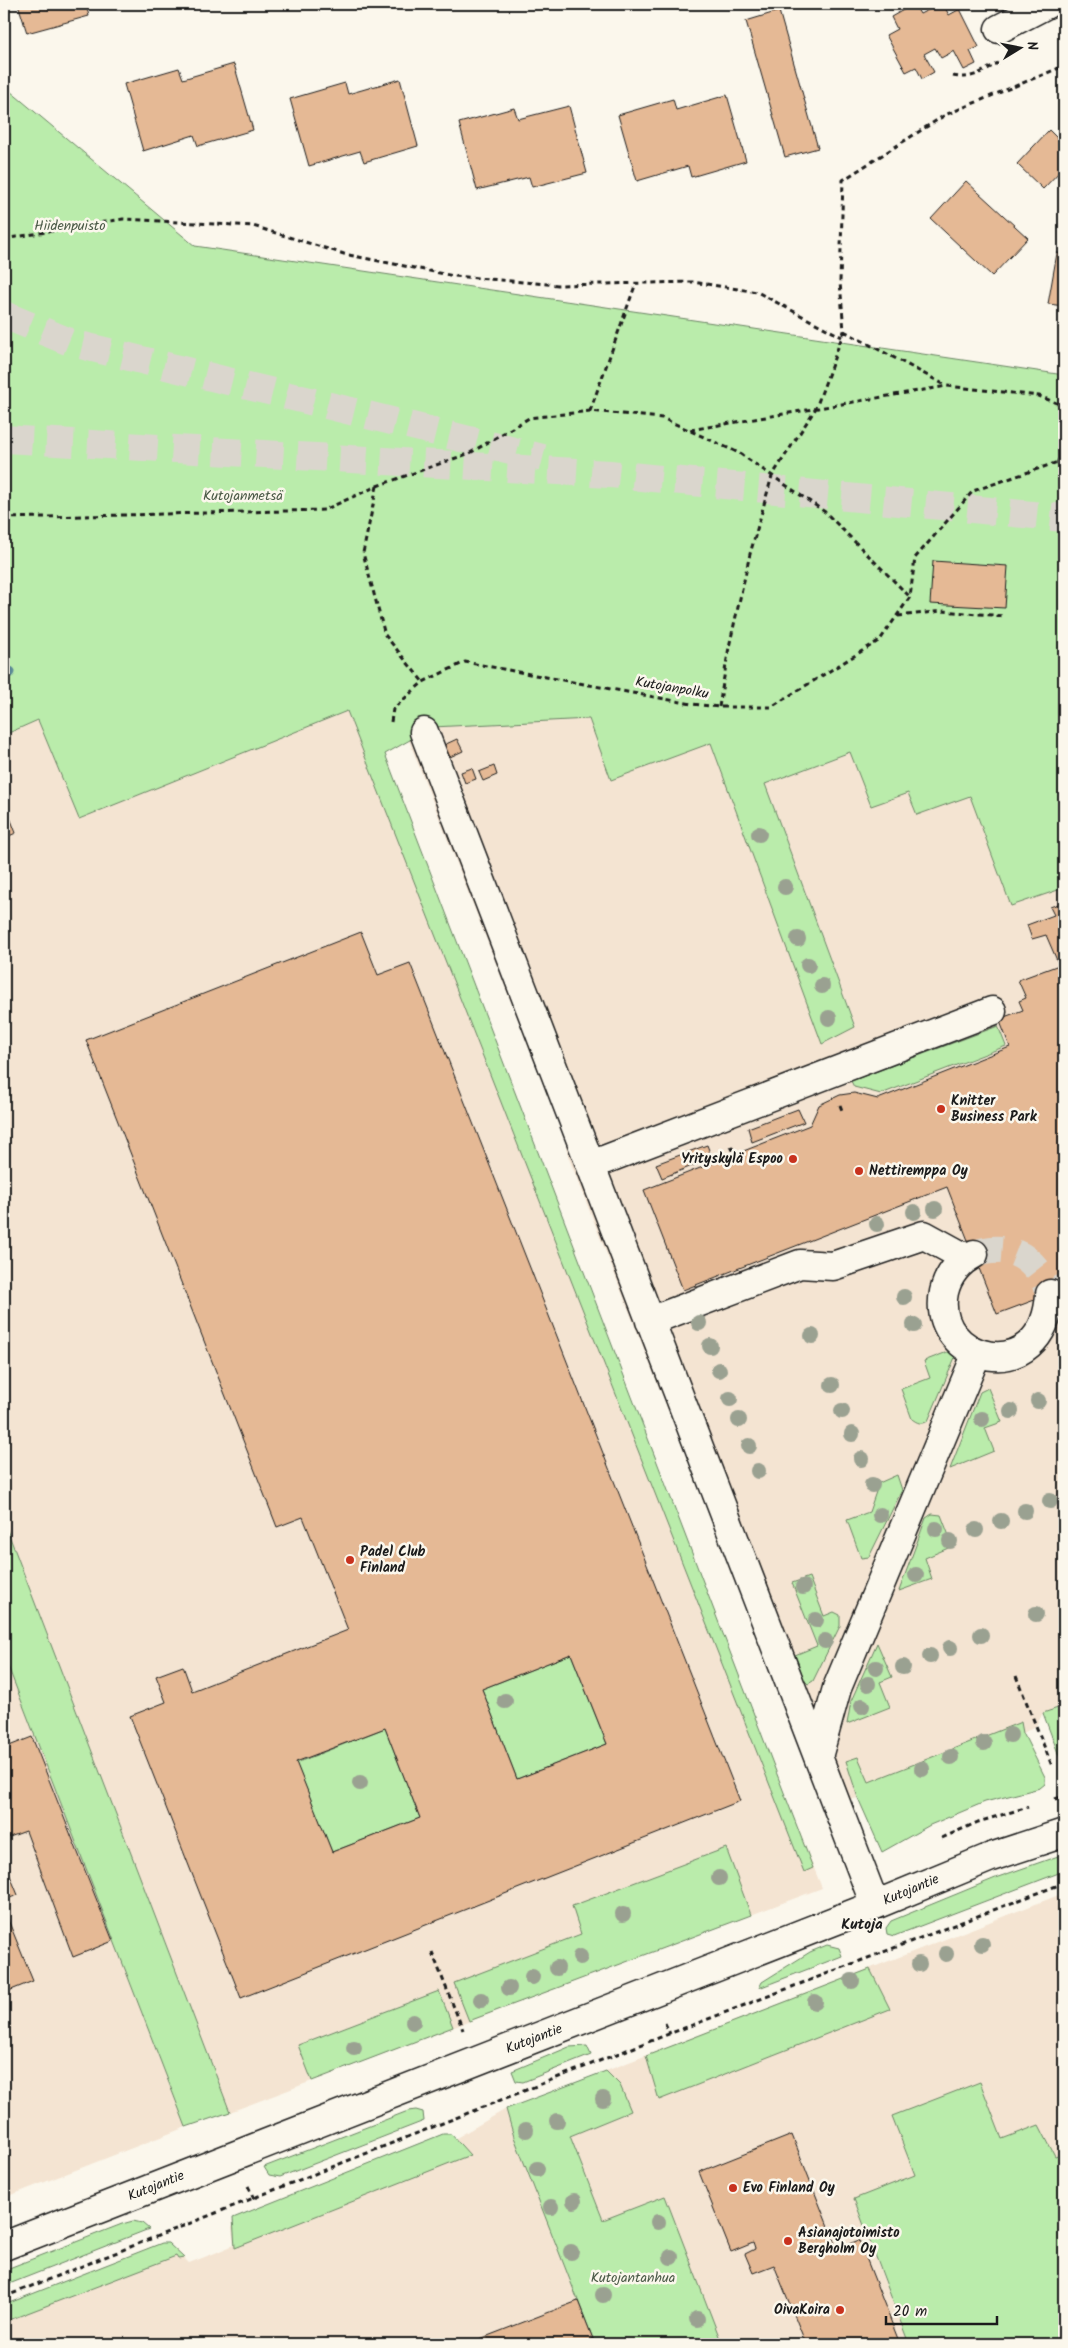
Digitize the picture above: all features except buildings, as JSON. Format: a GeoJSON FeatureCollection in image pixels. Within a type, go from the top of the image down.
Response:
{"type":"FeatureCollection","features":[{"type":"Feature","properties":{"kind":"street"},"geometry":{"type":"LineString","coordinates":[[999,29],[1048,4]]}},
{"type":"Feature","properties":{"kind":"street"},"geometry":{"type":"LineString","coordinates":[[424,732],[875,1905]]}},
{"type":"Feature","properties":{"kind":"street"},"geometry":{"type":"LineString","coordinates":[[591,1165],[992,1011]]}},
{"type":"Feature","properties":{"kind":"street"},"geometry":{"type":"LineString","coordinates":[[650,1321],[800,1264],[833,1266],[924,1235],[970,1256],[950,1277],[942,1301],[945,1318],[952,1333],[963,1345],[977,1354],[993,1357],[1023,1350],[1035,1340],[1055,1308]]}},
{"type":"Feature","properties":{"kind":"street"},"geometry":{"type":"LineString","coordinates":[[818,1757],[837,1688],[977,1354]]}},
{"type":"Feature","properties":{"kind":"street","name":"Kutojantie"},"geometry":{"type":"LineString","coordinates":[[4,2246],[875,1905],[991,1857],[1064,1834]]}},
{"type":"Feature","properties":{"kind":"path"},"geometry":{"type":"LineString","coordinates":[[719,707],[728,647],[750,554],[772,476],[816,408],[844,331],[840,282],[843,180],[944,115],[1064,66]]}},
{"type":"Feature","properties":{"kind":"path"},"geometry":{"type":"LineString","coordinates":[[4,239],[123,219],[253,226],[344,254],[454,276],[558,285],[693,282],[757,292],[842,337]]}},
{"type":"Feature","properties":{"kind":"path"},"geometry":{"type":"LineString","coordinates":[[590,412],[636,283]]}},
{"type":"Feature","properties":{"kind":"path"},"geometry":{"type":"LineString","coordinates":[[844,331],[947,386]]}},
{"type":"Feature","properties":{"kind":"path"},"geometry":{"type":"LineString","coordinates":[[689,430],[947,386],[1039,396],[1064,406]]}},
{"type":"Feature","properties":{"kind":"path"},"geometry":{"type":"LineString","coordinates":[[4,518],[324,510],[377,486],[470,453],[529,418],[590,412],[662,418],[739,454],[825,512],[910,597]]}},
{"type":"Feature","properties":{"kind":"path"},"geometry":{"type":"LineString","coordinates":[[1064,442],[1058,462],[1064,513]]}},
{"type":"Feature","properties":{"kind":"path"},"geometry":{"type":"LineString","coordinates":[[1058,462],[1064,463]]}},
{"type":"Feature","properties":{"kind":"path","name":"Kutojanpolku"},"geometry":{"type":"LineString","coordinates":[[390,726],[393,709],[423,682],[465,662],[719,707],[771,706],[880,640],[910,597],[915,558],[973,491],[1058,462]]}},
{"type":"Feature","properties":{"kind":"path"},"geometry":{"type":"LineString","coordinates":[[377,486],[363,553],[385,636],[423,682]]}},
{"type":"Feature","properties":{"kind":"path"},"geometry":{"type":"LineString","coordinates":[[897,616],[942,611],[1004,616]]}},
{"type":"Feature","properties":{"kind":"path"},"geometry":{"type":"LineString","coordinates":[[1016,1676],[1052,1766]]}},
{"type":"Feature","properties":{"kind":"path"},"geometry":{"type":"LineString","coordinates":[[4,2297],[627,2050],[1064,1882]]}},
{"type":"Feature","properties":{"kind":"path"},"geometry":{"type":"LineString","coordinates":[[432,1952],[464,2032]]}},
{"type":"Feature","properties":{"kind":"shaded area"},"geometry":{"type":"Polygon","coordinates":[[[347,711],[822,1888],[230,2112],[4,1522],[4,735],[38,720],[79,819],[347,711]]]}},
{"type":"Feature","properties":{"kind":"shaded area"},"geometry":{"type":"Polygon","coordinates":[[[589,719],[612,779],[711,743],[823,1044],[855,1026],[765,784],[851,752],[908,792],[917,815],[970,795],[1057,889],[1064,888],[1064,1706],[1043,1713],[1036,1726],[1023,1733],[858,1798],[824,1806],[568,1156],[565,1140],[409,741],[433,727],[589,719]]]}},
{"type":"Feature","properties":{"kind":"shaded area"},"geometry":{"type":"Polygon","coordinates":[[[4,1656],[186,2127],[4,2198],[4,1656]]]}},
{"type":"Feature","properties":{"kind":"shaded area"},"geometry":{"type":"Polygon","coordinates":[[[1064,1893],[1064,2153],[869,2241],[909,2344],[722,2344],[665,2197],[603,2220],[570,2136],[630,2111],[620,2085],[606,2071],[1064,1893]]]}},
{"type":"Feature","properties":{"kind":"shaded area"},"geometry":{"type":"Polygon","coordinates":[[[506,2109],[514,2137],[595,2344],[4,2344],[4,2316],[175,2249],[189,2263],[215,2253],[234,2245],[232,2227],[451,2141],[506,2109]]]}},
{"type":"Feature","properties":{"kind":"green space","name":"Kutojanmetsä"},"geometry":{"type":"Polygon","coordinates":[[[4,86],[195,246],[1064,375],[1064,888],[1011,906],[970,796],[917,815],[908,793],[871,806],[850,752],[765,784],[855,1027],[822,1044],[711,743],[611,780],[589,719],[433,727],[385,754],[813,1868],[804,1872],[347,711],[79,819],[38,720],[4,735],[4,86]]]}},
{"type":"Feature","properties":{"kind":"green space"},"geometry":{"type":"Polygon","coordinates":[[[998,1026],[1006,1046],[881,1094],[854,1087],[851,1081],[998,1026]]]}},
{"type":"Feature","properties":{"kind":"green space"},"geometry":{"type":"Polygon","coordinates":[[[955,1349],[956,1355],[928,1421],[916,1422],[912,1419],[901,1389],[930,1378],[924,1361],[955,1349]]]}},
{"type":"Feature","properties":{"kind":"green space"},"geometry":{"type":"Polygon","coordinates":[[[988,1388],[1002,1422],[985,1428],[994,1451],[950,1469],[980,1392],[988,1388]]]}},
{"type":"Feature","properties":{"kind":"green space"},"geometry":{"type":"Polygon","coordinates":[[[897,1475],[902,1490],[869,1557],[861,1558],[847,1520],[869,1512],[879,1483],[897,1475]]]}},
{"type":"Feature","properties":{"kind":"green space"},"geometry":{"type":"Polygon","coordinates":[[[932,1514],[941,1515],[953,1546],[925,1558],[932,1579],[899,1591],[926,1518],[932,1514]]]}},
{"type":"Feature","properties":{"kind":"green space"},"geometry":{"type":"Polygon","coordinates":[[[4,1522],[230,2112],[186,2127],[4,1656],[4,1522]]]}},
{"type":"Feature","properties":{"kind":"green space"},"geometry":{"type":"Polygon","coordinates":[[[809,1577],[824,1616],[834,1612],[840,1615],[840,1626],[813,1681],[808,1684],[804,1680],[795,1655],[817,1646],[792,1583],[809,1577]]]}},
{"type":"Feature","properties":{"kind":"green space"},"geometry":{"type":"Polygon","coordinates":[[[877,1643],[892,1677],[880,1682],[890,1707],[847,1724],[851,1701],[877,1643]]]}},
{"type":"Feature","properties":{"kind":"green space"},"geometry":{"type":"Polygon","coordinates":[[[571,1654],[607,1744],[517,1779],[482,1689],[571,1654]]]}},
{"type":"Feature","properties":{"kind":"green space"},"geometry":{"type":"Polygon","coordinates":[[[1064,1706],[1064,1769],[1043,1713],[1064,1706]]]}},
{"type":"Feature","properties":{"kind":"green space"},"geometry":{"type":"Polygon","coordinates":[[[1021,1722],[1023,1733],[1045,1777],[1045,1784],[1040,1788],[985,1802],[930,1825],[882,1852],[858,1798],[846,1761],[858,1757],[869,1782],[1021,1722]]]}},
{"type":"Feature","properties":{"kind":"green space"},"geometry":{"type":"Polygon","coordinates":[[[385,1728],[420,1818],[332,1852],[296,1763],[385,1728]]]}},
{"type":"Feature","properties":{"kind":"green space"},"geometry":{"type":"Polygon","coordinates":[[[726,1848],[751,1915],[469,2021],[454,1983],[581,1934],[572,1906],[726,1848]]]}},
{"type":"Feature","properties":{"kind":"green space"},"geometry":{"type":"Polygon","coordinates":[[[1064,1854],[1064,1871],[894,1936],[887,1934],[886,1928],[891,1921],[998,1877],[1064,1854]]]}},
{"type":"Feature","properties":{"kind":"green space"},"geometry":{"type":"Polygon","coordinates":[[[827,1945],[839,1948],[842,1956],[759,1988],[762,1982],[810,1952],[827,1945]]]}},
{"type":"Feature","properties":{"kind":"green space"},"geometry":{"type":"Polygon","coordinates":[[[870,1969],[890,2009],[659,2100],[646,2056],[870,1969]]]}},
{"type":"Feature","properties":{"kind":"green space"},"geometry":{"type":"Polygon","coordinates":[[[439,1991],[453,2027],[312,2081],[298,2045],[439,1991]]]}},
{"type":"Feature","properties":{"kind":"green space"},"geometry":{"type":"Polygon","coordinates":[[[587,2046],[591,2055],[523,2082],[516,2081],[512,2071],[569,2047],[587,2046]]]}},
{"type":"Feature","properties":{"kind":"green space","name":"Kutojantanhua"},"geometry":{"type":"Polygon","coordinates":[[[606,2071],[620,2085],[631,2111],[570,2136],[603,2220],[665,2196],[722,2344],[595,2344],[514,2137],[506,2109],[606,2071]]]}},
{"type":"Feature","properties":{"kind":"green space"},"geometry":{"type":"Polygon","coordinates":[[[980,2082],[1002,2139],[1039,2125],[1055,2156],[1064,2153],[1064,2344],[909,2344],[854,2199],[915,2175],[892,2116],[980,2082]]]}},
{"type":"Feature","properties":{"kind":"green space"},"geometry":{"type":"Polygon","coordinates":[[[416,2110],[423,2112],[424,2121],[280,2177],[269,2175],[264,2167],[408,2111],[416,2110]]]}},
{"type":"Feature","properties":{"kind":"green space"},"geometry":{"type":"Polygon","coordinates":[[[443,2134],[451,2134],[470,2155],[235,2248],[233,2218],[443,2134]]]}},
{"type":"Feature","properties":{"kind":"green space"},"geometry":{"type":"Polygon","coordinates":[[[133,2221],[142,2223],[149,2229],[4,2286],[4,2270],[133,2221]]]}},
{"type":"Feature","properties":{"kind":"green space"},"geometry":{"type":"Polygon","coordinates":[[[162,2243],[168,2243],[184,2258],[178,2259],[176,2256],[4,2322],[4,2305],[162,2243]]]}},
{"type":"Feature","properties":{"kind":"waterway"},"geometry":{"type":"LineString","coordinates":[[4,672],[10,672]]}},
{"type":"Feature","properties":{"kind":"tunnel"},"geometry":{"type":"LineString","coordinates":[[4,315],[72,343],[543,458]]}},
{"type":"Feature","properties":{"kind":"tunnel"},"geometry":{"type":"LineString","coordinates":[[4,439],[610,474],[1064,518]]}},
{"type":"Feature","properties":{"kind":"tunnel"},"geometry":{"type":"LineString","coordinates":[[974,1254],[1000,1250],[1021,1256],[1038,1271],[1050,1294]]}},
{"type":"Feature","properties":{"kind":"place","name":"Knitter Business Park"},"geometry":{"type":"Point","coordinates":[941,1109]}},
{"type":"Feature","properties":{"kind":"place","name":"Yrityskylä Espoo"},"geometry":{"type":"Point","coordinates":[793,1159]}},
{"type":"Feature","properties":{"kind":"place","name":"Nettiremppa Oy"},"geometry":{"type":"Point","coordinates":[859,1171]}},
{"type":"Feature","properties":{"kind":"place","name":"Padel Club Finland"},"geometry":{"type":"Point","coordinates":[350,1560]}},
{"type":"Feature","properties":{"kind":"place","name":"Evo Finland Oy"},"geometry":{"type":"Point","coordinates":[733,2188]}},
{"type":"Feature","properties":{"kind":"place","name":"Asianajotoimisto Bergholm Oy"},"geometry":{"type":"Point","coordinates":[788,2241]}},
{"type":"Feature","properties":{"kind":"place","name":"OivaKoira"},"geometry":{"type":"Point","coordinates":[840,2310]}},
{"type":"Feature","properties":{"kind":"district","name":"Kutoja"},"geometry":{"type":"Point","coordinates":[862,1925]}},
{"type":"Feature","properties":{"kind":"park label","name":"Hiidenpuisto"},"geometry":{"type":"Point","coordinates":[70,226]}}]}
